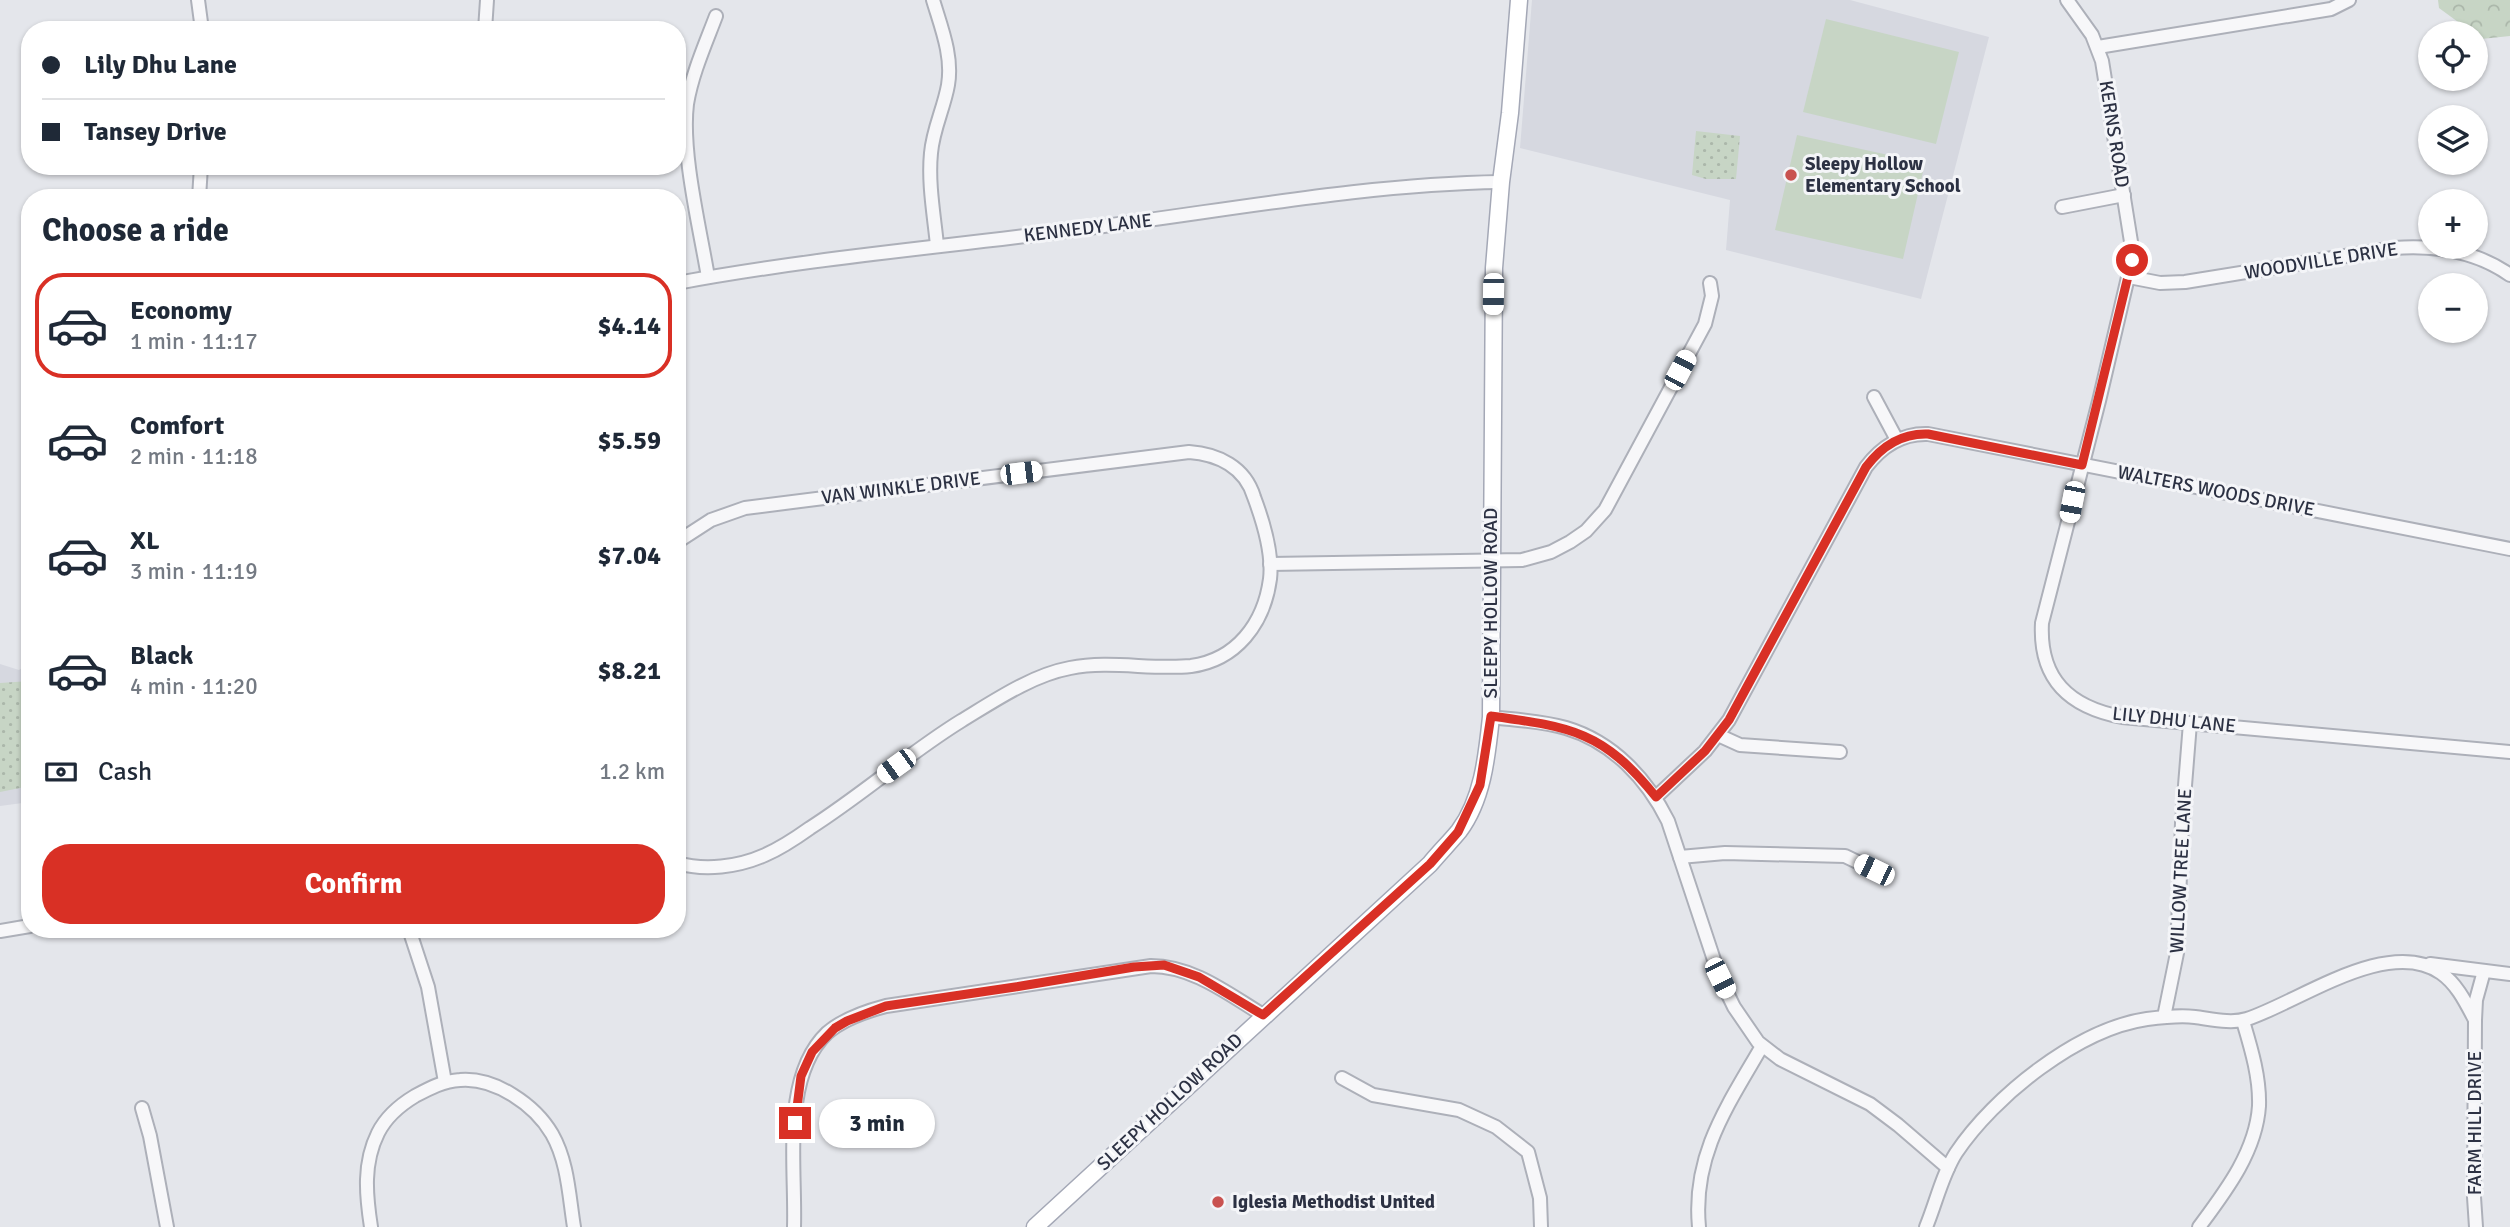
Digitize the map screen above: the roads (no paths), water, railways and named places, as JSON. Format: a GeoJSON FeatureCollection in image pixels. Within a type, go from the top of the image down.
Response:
{"type":"FeatureCollection","features":[{"type":"Feature","properties":{"kind":"main road","name":"SLEEPY HOLLOW ROAD"},"geometry":{"type":"LineString","coordinates":[[1035,1227],[1430,864],[1458,832],[1480,785],[1491,716],[1493,268],[1519,0]]}},
{"type":"Feature","properties":{"kind":"street"},"geometry":{"type":"LineString","coordinates":[[198,0],[201,21]]}},
{"type":"Feature","properties":{"kind":"street"},"geometry":{"type":"LineString","coordinates":[[486,21],[487,0]]}},
{"type":"Feature","properties":{"kind":"street"},"geometry":{"type":"LineString","coordinates":[[933,0],[947,47],[949,66],[948,84],[933,136],[931,156],[937,245]]}},
{"type":"Feature","properties":{"kind":"street","name":"KERNS ROAD"},"geometry":{"type":"LineString","coordinates":[[2067,0],[2082,19],[2098,47],[2102,61],[2132,248],[2129,277]]}},
{"type":"Feature","properties":{"kind":"street"},"geometry":{"type":"LineString","coordinates":[[2098,47],[2331,9],[2349,0]]}},
{"type":"Feature","properties":{"kind":"street"},"geometry":{"type":"LineString","coordinates":[[708,277],[686,120],[692,83],[716,16]]}},
{"type":"Feature","properties":{"kind":"street","name":"KENNEDY LANE"},"geometry":{"type":"LineString","coordinates":[[686,281],[937,245],[1347,194],[1459,183],[1501,182]]}},
{"type":"Feature","properties":{"kind":"street"},"geometry":{"type":"LineString","coordinates":[[2062,206],[2124,195]]}},
{"type":"Feature","properties":{"kind":"street","name":"WOODVILLE DRIVE"},"geometry":{"type":"LineString","coordinates":[[2129,277],[2160,283],[2185,282],[2393,248],[2420,246],[2462,254],[2509,272]]}},
{"type":"Feature","properties":{"kind":"street","name":"LILY DHU LANE"},"geometry":{"type":"LineString","coordinates":[[2129,277],[2042,623],[2043,653],[2049,670],[2062,689],[2078,703],[2093,710],[2122,717],[2510,752]]}},
{"type":"Feature","properties":{"kind":"street"},"geometry":{"type":"LineString","coordinates":[[1269,564],[1522,560],[1551,552],[1586,531],[1605,510],[1705,324],[1712,296],[1710,283]]}},
{"type":"Feature","properties":{"kind":"street"},"geometry":{"type":"LineString","coordinates":[[1656,797],[1718,735],[1737,705],[1866,467],[1879,452],[1897,440],[1874,397]]}},
{"type":"Feature","properties":{"kind":"street","name":"WALTERS WOODS DRIVE"},"geometry":{"type":"LineString","coordinates":[[1897,440],[1928,434],[2510,549]]}},
{"type":"Feature","properties":{"kind":"street","name":"VAN WINKLE DRIVE"},"geometry":{"type":"LineString","coordinates":[[686,536],[711,520],[745,508],[1189,452],[1218,457],[1230,464],[1249,483],[1259,511],[1270,579],[1260,614],[1252,630],[1244,641],[1222,657],[1205,664],[1188,666],[1093,664],[1050,673],[959,722],[827,817],[772,852],[741,863],[717,867],[686,865]]}},
{"type":"Feature","properties":{"kind":"street"},"geometry":{"type":"LineString","coordinates":[[1491,716],[1554,725],[1586,736],[1629,766],[1656,797],[1668,821],[1720,978],[1734,1007],[1762,1046],[1780,1059],[1870,1104],[1948,1168]]}},
{"type":"Feature","properties":{"kind":"street","name":"WILLOW TREE LANE"},"geometry":{"type":"LineString","coordinates":[[2164,1017],[2175,972],[2190,723]]}},
{"type":"Feature","properties":{"kind":"street"},"geometry":{"type":"LineString","coordinates":[[1718,735],[1741,745],[1840,752]]}},
{"type":"Feature","properties":{"kind":"street"},"geometry":{"type":"LineString","coordinates":[[1680,856],[1725,853],[1845,856],[1874,870]]}},
{"type":"Feature","properties":{"kind":"street"},"geometry":{"type":"LineString","coordinates":[[0,931],[21,928]]}},
{"type":"Feature","properties":{"kind":"street"},"geometry":{"type":"LineString","coordinates":[[412,938],[428,987],[445,1082]]}},
{"type":"Feature","properties":{"kind":"street"},"geometry":{"type":"LineString","coordinates":[[2419,962],[2442,974],[2452,983],[2475,1020]]}},
{"type":"Feature","properties":{"kind":"street"},"geometry":{"type":"LineString","coordinates":[[1926,1227],[1948,1168],[1965,1142],[1993,1111],[2063,1051],[2120,1025],[2164,1017],[2244,1021],[2337,978],[2384,964],[2419,962],[2510,974]]}},
{"type":"Feature","properties":{"kind":"street"},"geometry":{"type":"LineString","coordinates":[[794,1227],[795,1123],[801,1076],[805,1063],[827,1034],[847,1021],[886,1006],[1151,965],[1173,967],[1199,977],[1263,1015]]}},
{"type":"Feature","properties":{"kind":"street","name":"FARM HILL DRIVE"},"geometry":{"type":"LineString","coordinates":[[2476,1227],[2475,1020],[2476,1000],[2484,971]]}},
{"type":"Feature","properties":{"kind":"street"},"geometry":{"type":"LineString","coordinates":[[2199,1227],[2237,1172],[2257,1119],[2259,1104],[2256,1072],[2244,1021]]}},
{"type":"Feature","properties":{"kind":"street"},"geometry":{"type":"LineString","coordinates":[[1699,1227],[1699,1182],[1709,1142],[1762,1046]]}},
{"type":"Feature","properties":{"kind":"street"},"geometry":{"type":"LineString","coordinates":[[1342,1079],[1373,1095],[1459,1110],[1496,1127],[1528,1152],[1540,1198],[1541,1227]]}},
{"type":"Feature","properties":{"kind":"street"},"geometry":{"type":"LineString","coordinates":[[371,1227],[367,1169],[378,1133],[404,1103],[434,1086],[467,1080],[505,1092],[533,1111],[545,1124],[561,1155],[574,1227]]}},
{"type":"Feature","properties":{"kind":"street"},"geometry":{"type":"LineString","coordinates":[[142,1108],[167,1227]]}},
{"type":"Feature","properties":{"kind":"place","name":"Sleepy Hollow Elementary School"},"geometry":{"type":"Point","coordinates":[1791,175]}},
{"type":"Feature","properties":{"kind":"place","name":"Iglesia Methodist United"},"geometry":{"type":"Point","coordinates":[1218,1202]}}]}
